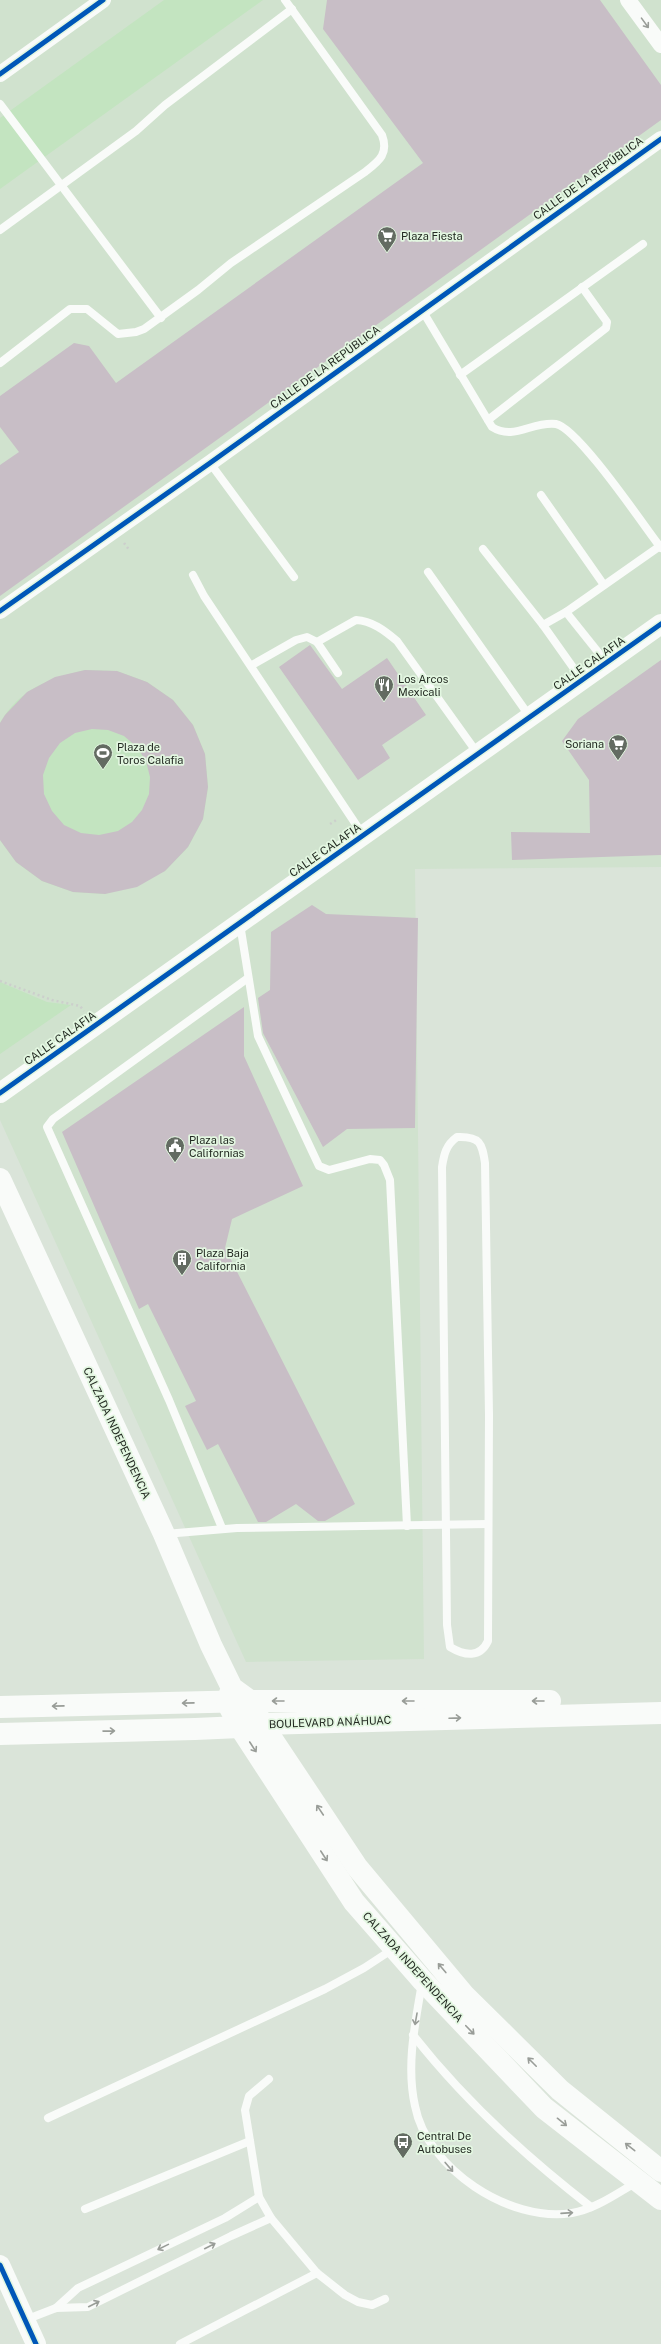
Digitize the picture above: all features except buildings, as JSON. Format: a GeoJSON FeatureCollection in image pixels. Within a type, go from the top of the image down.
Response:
{"type":"FeatureCollection","features":[{"type":"Feature","properties":{"kind":"main road","name":"CALZADA INDEPENDENCIA"},"geometry":{"type":"LineString","coordinates":[[0,1179],[164,1534],[230,1695],[240,1727],[354,1902],[423,1981],[544,2108],[661,2199]]}},
{"type":"Feature","properties":{"kind":"main road","name":"CALZADA INDEPENDENCIA"},"geometry":{"type":"LineString","coordinates":[[230,1695],[250,1701],[262,1724],[357,1867],[464,1994],[560,2090],[661,2171]]}},
{"type":"Feature","properties":{"kind":"main road"},"geometry":{"type":"LineString","coordinates":[[0,1707],[230,1695]]}},
{"type":"Feature","properties":{"kind":"main road","name":"BOULEVARD ANÁHUAC"},"geometry":{"type":"LineString","coordinates":[[250,1701],[661,1700]]}},
{"type":"Feature","properties":{"kind":"main road","name":"BOULEVARD ANÁHUAC"},"geometry":{"type":"LineString","coordinates":[[0,1734],[240,1727],[262,1724],[661,1713]]}},
{"type":"Feature","properties":{"kind":"street"},"geometry":{"type":"LineString","coordinates":[[0,74],[103,0]]}},
{"type":"Feature","properties":{"kind":"street"},"geometry":{"type":"LineString","coordinates":[[628,0],[661,45]]}},
{"type":"Feature","properties":{"kind":"street","name":"CALLE DE LA REPÚBLICA"},"geometry":{"type":"LineString","coordinates":[[0,611],[210,463],[661,139]]}},
{"type":"Feature","properties":{"kind":"street","name":"CALLE CALAFIA"},"geometry":{"type":"LineString","coordinates":[[0,1093],[661,624]]}},
{"type":"Feature","properties":{"kind":"street"},"geometry":{"type":"LineString","coordinates":[[0,2265],[36,2344]]}},
{"type":"Feature","properties":{"kind":"lane"},"geometry":{"type":"LineString","coordinates":[[0,363],[70,309],[87,309],[118,334],[136,332],[161,318],[231,263],[365,172],[384,153],[385,143],[382,135],[285,0]]}},
{"type":"Feature","properties":{"kind":"lane"},"geometry":{"type":"LineString","coordinates":[[0,230],[136,131],[165,105],[292,9]]}},
{"type":"Feature","properties":{"kind":"lane"},"geometry":{"type":"LineString","coordinates":[[0,104],[161,318]]}},
{"type":"Feature","properties":{"kind":"lane"},"geometry":{"type":"LineString","coordinates":[[460,375],[643,244]]}},
{"type":"Feature","properties":{"kind":"lane"},"geometry":{"type":"LineString","coordinates":[[488,420],[606,328],[607,322],[582,287]]}},
{"type":"Feature","properties":{"kind":"lane"},"geometry":{"type":"LineString","coordinates":[[422,310],[492,427],[506,433],[517,433],[547,424],[564,427],[585,447],[660,547],[566,612],[543,626]]}},
{"type":"Feature","properties":{"kind":"lane"},"geometry":{"type":"LineString","coordinates":[[210,463],[294,577]]}},
{"type":"Feature","properties":{"kind":"lane"},"geometry":{"type":"LineString","coordinates":[[541,495],[604,585]]}},
{"type":"Feature","properties":{"kind":"lane"},"geometry":{"type":"LineString","coordinates":[[483,549],[543,626],[582,680]]}},
{"type":"Feature","properties":{"kind":"lane"},"geometry":{"type":"LineString","coordinates":[[428,572],[530,717]]}},
{"type":"Feature","properties":{"kind":"lane"},"geometry":{"type":"LineString","coordinates":[[193,574],[204,596],[252,665],[363,835]]}},
{"type":"Feature","properties":{"kind":"lane"},"geometry":{"type":"LineString","coordinates":[[566,612],[606,663]]}},
{"type":"Feature","properties":{"kind":"lane"},"geometry":{"type":"LineString","coordinates":[[317,642],[356,620],[373,624],[382,629],[397,641],[478,754]]}},
{"type":"Feature","properties":{"kind":"lane"},"geometry":{"type":"LineString","coordinates":[[252,665],[301,638],[307,637],[317,642],[338,673]]}},
{"type":"Feature","properties":{"kind":"lane"},"geometry":{"type":"LineString","coordinates":[[240,923],[258,1036],[262,1048],[319,1166],[329,1170],[366,1160],[380,1160],[384,1165],[390,1180],[407,1526]]}},
{"type":"Feature","properties":{"kind":"lane"},"geometry":{"type":"LineString","coordinates":[[222,1528],[169,1400],[47,1127],[53,1119],[248,978]]}},
{"type":"Feature","properties":{"kind":"lane"},"geometry":{"type":"LineString","coordinates":[[457,1137],[477,1140],[483,1146],[486,1163],[489,1415],[488,1524],[488,1641],[484,1648],[476,1654],[468,1655],[450,1647],[448,1640],[442,1167],[445,1151],[450,1141],[457,1137]]}},
{"type":"Feature","properties":{"kind":"lane"},"geometry":{"type":"LineString","coordinates":[[164,1534],[222,1528],[488,1524]]}},
{"type":"Feature","properties":{"kind":"lane"},"geometry":{"type":"LineString","coordinates":[[48,2118],[325,1989],[364,1968],[394,1948]]}},
{"type":"Feature","properties":{"kind":"lane"},"geometry":{"type":"LineString","coordinates":[[423,1981],[414,2034],[411,2082],[415,2108],[425,2134],[454,2172],[488,2195],[514,2206],[534,2212],[553,2214],[573,2213],[591,2207],[638,2181]]}},
{"type":"Feature","properties":{"kind":"lane"},"geometry":{"type":"LineString","coordinates":[[414,2034],[458,2088],[492,2123],[564,2186],[591,2207]]}},
{"type":"Feature","properties":{"kind":"lane"},"geometry":{"type":"LineString","coordinates":[[269,2079],[249,2096],[245,2110],[259,2197],[271,2218],[317,2273],[345,2295],[358,2302],[372,2305],[385,2299]]}},
{"type":"Feature","properties":{"kind":"lane"},"geometry":{"type":"LineString","coordinates":[[85,2209],[250,2141]]}},
{"type":"Feature","properties":{"kind":"lane"},"geometry":{"type":"LineString","coordinates":[[56,2308],[78,2288],[225,2218],[259,2197]]}},
{"type":"Feature","properties":{"kind":"lane"},"geometry":{"type":"LineString","coordinates":[[25,2320],[56,2308],[88,2307],[230,2236],[271,2218]]}},
{"type":"Feature","properties":{"kind":"lane"},"geometry":{"type":"LineString","coordinates":[[180,2344],[317,2273]]}},
{"type":"Feature","properties":{"kind":"path"},"geometry":{"type":"LineString","coordinates":[[0,980],[52,1000],[80,1006],[97,1024]]}},
{"type":"Feature","properties":{"kind":"shaded area"},"geometry":{"type":"Polygon","coordinates":[[[0,0],[661,0],[661,867],[415,869],[424,1659],[246,1662],[0,1120],[0,0]]]}},
{"type":"Feature","properties":{"kind":"green space"},"geometry":{"type":"Polygon","coordinates":[[[164,0],[263,0],[0,189],[0,118],[164,0]]]}},
{"type":"Feature","properties":{"kind":"green space","name":"Plaza de Toros Calafia"},"geometry":{"type":"Polygon","coordinates":[[[85,670],[117,671],[147,682],[173,700],[193,725],[205,754],[208,787],[203,819],[188,847],[165,871],[105,894],[73,892],[42,881],[16,862],[0,840],[0,723],[8,711],[26,693],[48,681],[85,670]]]}},
{"type":"Feature","properties":{"kind":"green space"},"geometry":{"type":"Polygon","coordinates":[[[0,982],[47,1002],[71,1005],[0,1054],[0,982]]]}},
{"type":"Feature","properties":{"kind":"cycle path"},"geometry":{"type":"LineString","coordinates":[[0,74],[103,0]]}},
{"type":"Feature","properties":{"kind":"cycle path"},"geometry":{"type":"LineString","coordinates":[[0,611],[210,463],[661,139]]}},
{"type":"Feature","properties":{"kind":"cycle path"},"geometry":{"type":"LineString","coordinates":[[0,1093],[661,624]]}},
{"type":"Feature","properties":{"kind":"cycle path"},"geometry":{"type":"LineString","coordinates":[[0,2265],[36,2344]]}},
{"type":"Feature","properties":{"kind":"place","name":"Plaza Fiesta"},"geometry":{"type":"Point","coordinates":[387,253]}},
{"type":"Feature","properties":{"kind":"place","name":"Los Arcos Mexicali"},"geometry":{"type":"Point","coordinates":[384,702]}},
{"type":"Feature","properties":{"kind":"place","name":"Soriana"},"geometry":{"type":"Point","coordinates":[618,761]}},
{"type":"Feature","properties":{"kind":"place","name":"Plaza de Toros Calafia"},"geometry":{"type":"Point","coordinates":[103,770]}},
{"type":"Feature","properties":{"kind":"place","name":"Plaza las Californias"},"geometry":{"type":"Point","coordinates":[175,1163]}},
{"type":"Feature","properties":{"kind":"place","name":"Plaza Baja California"},"geometry":{"type":"Point","coordinates":[182,1276]}},
{"type":"Feature","properties":{"kind":"place","name":"Central De Autobuses"},"geometry":{"type":"Point","coordinates":[403,2159]}}]}
